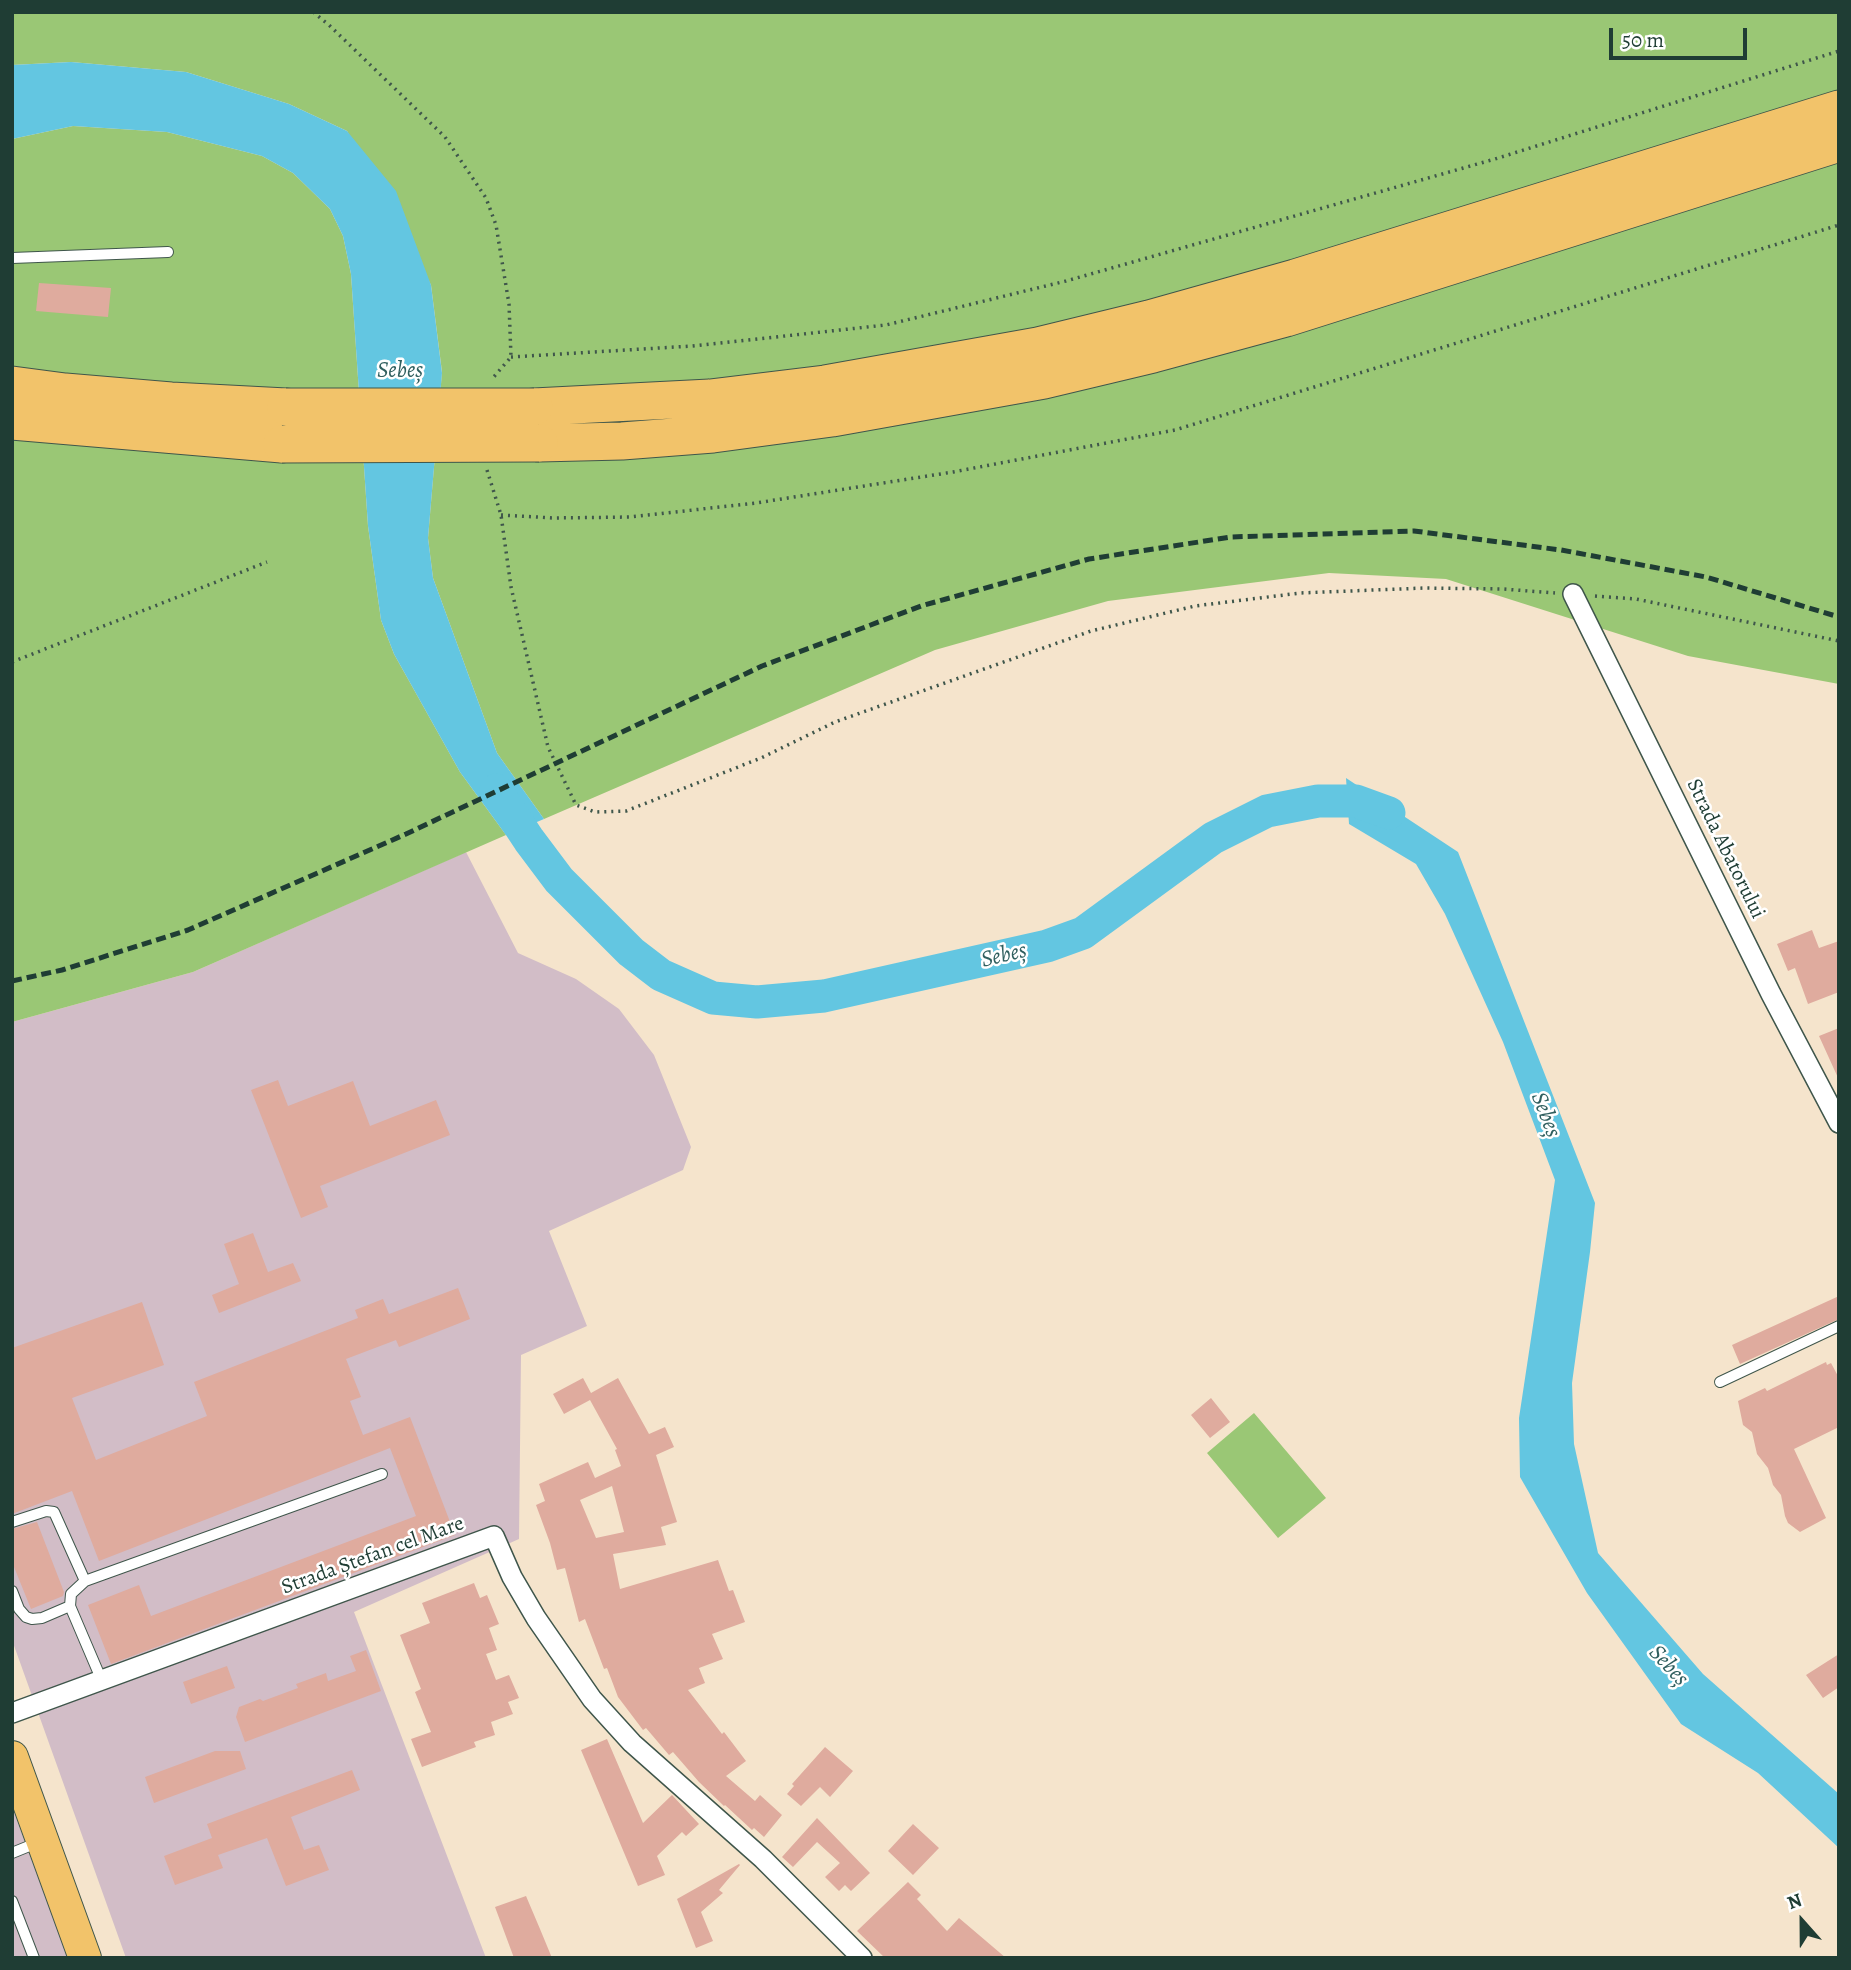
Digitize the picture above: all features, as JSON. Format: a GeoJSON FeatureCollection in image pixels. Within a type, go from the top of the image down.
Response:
{"type":"FeatureCollection","features":[{"type":"Feature","properties":{"kind":"highway"},"geometry":{"type":"LineString","coordinates":[[12,385],[171,401],[286,407],[534,407],[710,398],[825,384],[1038,346],[1149,320],[1296,278],[1839,109]]}},
{"type":"Feature","properties":{"kind":"highway"},"geometry":{"type":"LineString","coordinates":[[12,421],[282,444],[622,440],[713,434],[832,418],[965,395],[1080,371],[1286,318],[1839,143]]}},
{"type":"Feature","properties":{"kind":"highway"},"geometry":{"type":"LineString","coordinates":[[12,442],[92,443],[215,452],[282,444]]}},
{"type":"Feature","properties":{"kind":"main road"},"geometry":{"type":"LineString","coordinates":[[12,1757],[85,1958]]}},
{"type":"Feature","properties":{"kind":"street","name":"Strada Abatorului"},"geometry":{"type":"LineString","coordinates":[[1573,594],[1771,994],[1839,1123]]}},
{"type":"Feature","properties":{"kind":"street","name":"Strada Ștefan cel Mare"},"geometry":{"type":"LineString","coordinates":[[12,1713],[494,1536],[512,1577],[536,1618],[600,1708],[632,1743],[779,1874],[862,1958]]}},
{"type":"Feature","properties":{"kind":"lane"},"geometry":{"type":"LineString","coordinates":[[12,258],[168,252]]}},
{"type":"Feature","properties":{"kind":"lane"},"geometry":{"type":"LineString","coordinates":[[1720,1382],[1839,1326]]}},
{"type":"Feature","properties":{"kind":"lane"},"geometry":{"type":"LineString","coordinates":[[102,1681],[70,1606],[71,1594],[85,1581],[382,1474]]}},
{"type":"Feature","properties":{"kind":"lane"},"geometry":{"type":"LineString","coordinates":[[12,1522],[46,1511],[54,1512],[85,1581]]}},
{"type":"Feature","properties":{"kind":"lane"},"geometry":{"type":"LineString","coordinates":[[12,1591],[19,1609],[32,1619],[42,1618],[70,1606]]}},
{"type":"Feature","properties":{"kind":"lane"},"geometry":{"type":"LineString","coordinates":[[12,1853],[42,1841]]}},
{"type":"Feature","properties":{"kind":"lane"},"geometry":{"type":"LineString","coordinates":[[12,1901],[34,1958]]}},
{"type":"Feature","properties":{"kind":"path"},"geometry":{"type":"LineString","coordinates":[[313,12],[444,137],[486,198],[496,225],[509,304],[511,357],[488,384]]}},
{"type":"Feature","properties":{"kind":"path"},"geometry":{"type":"LineString","coordinates":[[511,357],[692,346],[886,325],[1066,281],[1482,163],[1839,51]]}},
{"type":"Feature","properties":{"kind":"path"},"geometry":{"type":"LineString","coordinates":[[501,515],[554,518],[630,517],[756,503],[953,472],[1175,430],[1839,225]]}},
{"type":"Feature","properties":{"kind":"path"},"geometry":{"type":"LineString","coordinates":[[484,459],[501,515],[510,587],[548,747],[576,805],[596,812],[625,811],[761,758],[835,722],[1091,631],[1195,606],[1300,593],[1424,588],[1503,589],[1636,599],[1839,641]]}},
{"type":"Feature","properties":{"kind":"path"},"geometry":{"type":"LineString","coordinates":[[12,662],[267,562]]}},
{"type":"Feature","properties":{"kind":"shaded area"},"geometry":{"type":"Polygon","coordinates":[[[466,852],[518,953],[576,979],[619,1009],[654,1055],[691,1147],[683,1170],[549,1231],[587,1326],[521,1355],[519,1539],[354,1612],[486,1958],[126,1958],[12,1640],[12,1022],[193,972],[466,852]]]}},
{"type":"Feature","properties":{"kind":"shaded area"},"geometry":{"type":"Polygon","coordinates":[[[12,1807],[68,1958],[12,1958],[12,1807]]]}},
{"type":"Feature","properties":{"kind":"green space"},"geometry":{"type":"Polygon","coordinates":[[[12,12],[1839,12],[1839,684],[1688,656],[1446,579],[1329,573],[1108,601],[935,650],[544,819],[497,753],[433,578],[428,538],[442,372],[431,285],[347,131],[289,104],[186,72],[71,62],[12,65],[12,12]]]}},
{"type":"Feature","properties":{"kind":"green space"},"geometry":{"type":"Polygon","coordinates":[[[73,126],[167,132],[262,156],[293,173],[330,209],[343,236],[351,274],[368,526],[381,620],[394,654],[460,772],[506,835],[193,972],[12,1022],[12,139],[73,126]]]}},
{"type":"Feature","properties":{"kind":"green space"},"geometry":{"type":"Polygon","coordinates":[[[1254,1413],[1326,1498],[1278,1538],[1207,1453],[1254,1413]]]}},
{"type":"Feature","properties":{"kind":"water","name":"Sebeș"},"geometry":{"type":"Polygon","coordinates":[[[71,62],[186,72],[289,104],[347,131],[396,191],[431,285],[442,373],[428,538],[433,578],[497,753],[544,819],[506,835],[460,772],[394,654],[381,620],[368,526],[351,274],[343,236],[330,209],[293,173],[262,156],[167,132],[73,126],[12,139],[12,65],[71,62]]]}},
{"type":"Feature","properties":{"kind":"water"},"geometry":{"type":"Polygon","coordinates":[[[1346,778],[1458,852],[1595,1203],[1572,1383],[1574,1444],[1598,1553],[1703,1674],[1839,1794],[1839,1848],[1758,1773],[1681,1724],[1587,1593],[1520,1477],[1519,1418],[1555,1180],[1503,1042],[1445,914],[1416,864],[1349,824],[1346,778]]]}},
{"type":"Feature","properties":{"kind":"building"},"geometry":{"type":"Polygon","coordinates":[[[39,283],[111,288],[108,317],[36,311],[39,283]]]}},
{"type":"Feature","properties":{"kind":"building"},"geometry":{"type":"Polygon","coordinates":[[[1812,930],[1819,948],[1839,941],[1839,992],[1808,1004],[1795,968],[1788,971],[1777,944],[1812,930]]]}},
{"type":"Feature","properties":{"kind":"building"},"geometry":{"type":"Polygon","coordinates":[[[1839,1028],[1839,1080],[1819,1036],[1839,1028]]]}},
{"type":"Feature","properties":{"kind":"building"},"geometry":{"type":"Polygon","coordinates":[[[278,1080],[288,1106],[353,1081],[370,1126],[436,1100],[450,1135],[320,1186],[328,1207],[301,1218],[251,1090],[278,1080]]]}},
{"type":"Feature","properties":{"kind":"building"},"geometry":{"type":"Polygon","coordinates":[[[253,1233],[268,1272],[293,1263],[301,1281],[219,1313],[212,1295],[239,1284],[224,1244],[253,1233]]]}},
{"type":"Feature","properties":{"kind":"building"},"geometry":{"type":"Polygon","coordinates":[[[458,1288],[470,1319],[399,1347],[396,1340],[346,1359],[361,1397],[350,1401],[363,1435],[410,1417],[455,1535],[111,1664],[88,1605],[139,1585],[151,1616],[416,1516],[390,1448],[99,1561],[72,1491],[12,1514],[12,1348],[142,1302],[164,1365],[72,1398],[96,1460],[207,1416],[194,1382],[358,1318],[355,1310],[383,1299],[389,1314],[458,1288]]]}},
{"type":"Feature","properties":{"kind":"building"},"geometry":{"type":"Polygon","coordinates":[[[1839,1296],[1839,1319],[1740,1364],[1732,1345],[1839,1296]]]}},
{"type":"Feature","properties":{"kind":"building"},"geometry":{"type":"Polygon","coordinates":[[[1826,1362],[1827,1365],[1831,1363],[1839,1378],[1839,1427],[1794,1449],[1826,1518],[1800,1532],[1788,1523],[1781,1495],[1773,1485],[1768,1468],[1757,1454],[1752,1432],[1743,1425],[1738,1401],[1765,1388],[1767,1391],[1826,1362]]]}},
{"type":"Feature","properties":{"kind":"building"},"geometry":{"type":"Polygon","coordinates":[[[583,1378],[591,1393],[618,1378],[649,1434],[665,1427],[674,1447],[656,1455],[677,1522],[661,1527],[666,1545],[613,1554],[620,1589],[718,1560],[729,1591],[733,1590],[745,1622],[712,1634],[723,1659],[699,1668],[705,1683],[688,1690],[746,1761],[726,1776],[755,1801],[760,1795],[782,1815],[764,1837],[724,1806],[673,1752],[669,1755],[646,1728],[643,1730],[618,1697],[585,1619],[579,1622],[565,1568],[557,1570],[536,1505],[545,1501],[539,1484],[588,1462],[595,1478],[621,1466],[615,1450],[617,1449],[590,1400],[564,1414],[553,1394],[583,1378]],[[612,1486],[580,1500],[596,1538],[624,1532],[612,1486]]]}},
{"type":"Feature","properties":{"kind":"building"},"geometry":{"type":"Polygon","coordinates":[[[1211,1398],[1230,1422],[1210,1438],[1191,1415],[1211,1398]]]}},
{"type":"Feature","properties":{"kind":"building"},"geometry":{"type":"Polygon","coordinates":[[[37,1522],[64,1592],[63,1596],[31,1609],[12,1562],[12,1529],[37,1522]]]}},
{"type":"Feature","properties":{"kind":"building"},"geometry":{"type":"Polygon","coordinates":[[[474,1583],[480,1598],[487,1595],[499,1624],[489,1628],[497,1650],[486,1654],[496,1680],[509,1675],[519,1698],[508,1702],[513,1714],[491,1722],[495,1735],[474,1742],[476,1747],[422,1767],[411,1739],[431,1732],[415,1692],[421,1689],[400,1635],[430,1623],[422,1603],[474,1583]]]}},
{"type":"Feature","properties":{"kind":"building"},"geometry":{"type":"Polygon","coordinates":[[[366,1650],[381,1691],[245,1742],[236,1717],[239,1707],[298,1688],[296,1684],[326,1673],[328,1681],[356,1671],[350,1656],[366,1650]]]}},
{"type":"Feature","properties":{"kind":"building"},"geometry":{"type":"Polygon","coordinates":[[[1839,1654],[1839,1687],[1823,1698],[1806,1675],[1839,1654]]]}},
{"type":"Feature","properties":{"kind":"building"},"geometry":{"type":"Polygon","coordinates":[[[227,1666],[235,1688],[191,1704],[183,1682],[227,1666]]]}},
{"type":"Feature","properties":{"kind":"building"},"geometry":{"type":"Polygon","coordinates":[[[607,1739],[643,1823],[672,1795],[699,1824],[686,1836],[682,1832],[657,1856],[665,1875],[638,1886],[581,1750],[607,1739]]]}},
{"type":"Feature","properties":{"kind":"building"},"geometry":{"type":"Polygon","coordinates":[[[825,1747],[853,1771],[830,1797],[820,1787],[801,1806],[787,1794],[794,1786],[792,1784],[825,1747]]]}},
{"type":"Feature","properties":{"kind":"building"},"geometry":{"type":"Polygon","coordinates":[[[215,1751],[240,1751],[246,1769],[154,1803],[145,1777],[215,1751]]]}},
{"type":"Feature","properties":{"kind":"building"},"geometry":{"type":"Polygon","coordinates":[[[352,1770],[360,1790],[291,1817],[304,1850],[319,1845],[329,1870],[286,1886],[267,1838],[218,1855],[223,1868],[175,1885],[164,1856],[212,1838],[207,1824],[352,1770]]]}},
{"type":"Feature","properties":{"kind":"building"},"geometry":{"type":"Polygon","coordinates":[[[817,1818],[870,1873],[851,1891],[845,1885],[839,1891],[825,1877],[840,1863],[817,1842],[793,1867],[782,1857],[817,1818]]]}},
{"type":"Feature","properties":{"kind":"building"},"geometry":{"type":"Polygon","coordinates":[[[913,1824],[939,1848],[913,1875],[888,1851],[913,1824]]]}},
{"type":"Feature","properties":{"kind":"building"},"geometry":{"type":"Polygon","coordinates":[[[739,1864],[719,1890],[723,1893],[701,1912],[713,1941],[696,1948],[677,1899],[739,1864]]]}},
{"type":"Feature","properties":{"kind":"building"},"geometry":{"type":"Polygon","coordinates":[[[908,1882],[921,1895],[917,1899],[947,1931],[959,1918],[1006,1958],[885,1958],[857,1931],[908,1882]]]}},
{"type":"Feature","properties":{"kind":"building"},"geometry":{"type":"Polygon","coordinates":[[[526,1896],[552,1958],[514,1958],[495,1907],[526,1896]]]}},
{"type":"Feature","properties":{"kind":"waterway","name":"Sebeș"},"geometry":{"type":"LineString","coordinates":[[496,790],[559,880],[631,952],[661,975],[713,998],[757,1002],[824,996],[1047,946],[1083,933],[1213,838],[1267,811],[1318,801],[1356,801],[1389,813]]}},
{"type":"Feature","properties":{"kind":"railway"},"geometry":{"type":"LineString","coordinates":[[12,981],[62,970],[188,930],[406,834],[762,666],[921,606],[1089,559],[1231,537],[1414,531],[1561,550],[1706,577],[1839,617]]}}]}
